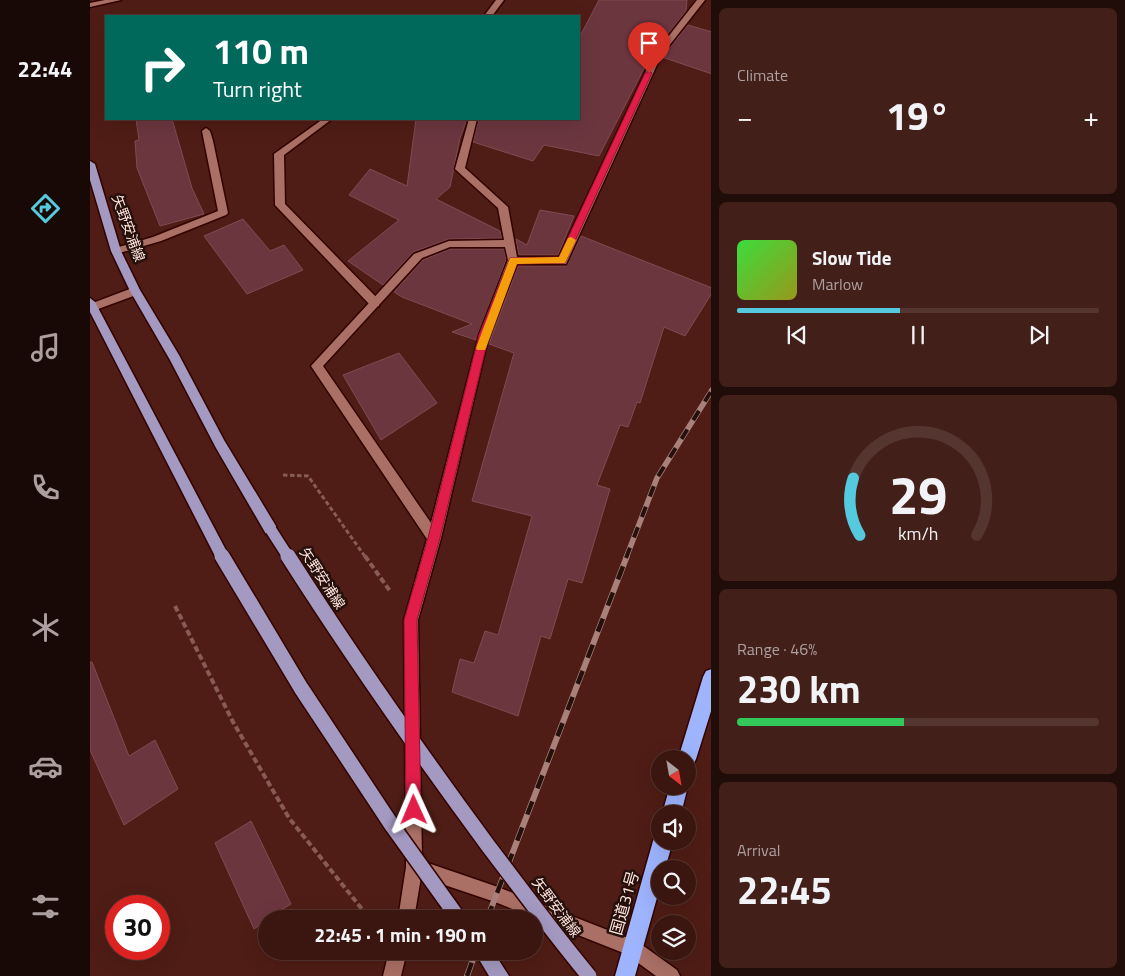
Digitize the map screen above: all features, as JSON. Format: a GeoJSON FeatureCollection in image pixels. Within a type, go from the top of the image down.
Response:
{"type":"FeatureCollection","features":[{"type":"Feature","properties":{"kind":"highway"},"geometry":{"type":"LineString","coordinates":[[690,750],[711,677]]}},
{"type":"Feature","properties":{"kind":"highway","name":"国道31号"},"geometry":{"type":"LineString","coordinates":[[624,976],[660,850]]}},
{"type":"Feature","properties":{"kind":"main road","name":"矢野安浦線"},"geometry":{"type":"LineString","coordinates":[[90,164],[116,251],[135,291],[175,358],[220,444],[270,530],[351,655],[558,939],[589,976]]}},
{"type":"Feature","properties":{"kind":"main road"},"geometry":{"type":"LineString","coordinates":[[91,306],[130,375],[173,465],[222,556],[301,688],[393,827],[453,910]]}},
{"type":"Feature","properties":{"kind":"main road"},"geometry":{"type":"LineString","coordinates":[[488,960],[500,976]]}},
{"type":"Feature","properties":{"kind":"street"},"geometry":{"type":"LineString","coordinates":[[90,4],[117,0]]}},
{"type":"Feature","properties":{"kind":"street"},"geometry":{"type":"LineString","coordinates":[[489,15],[500,0]]}},
{"type":"Feature","properties":{"kind":"street"},"geometry":{"type":"LineString","coordinates":[[513,260],[562,261],[656,56],[701,0]]}},
{"type":"Feature","properties":{"kind":"street"},"geometry":{"type":"LineString","coordinates":[[327,120],[279,154],[280,205],[375,303]]}},
{"type":"Feature","properties":{"kind":"street"},"geometry":{"type":"LineString","coordinates":[[407,910],[414,867],[411,620],[434,538],[484,335],[513,260],[503,208],[460,169],[473,120]]}},
{"type":"Feature","properties":{"kind":"street"},"geometry":{"type":"LineString","coordinates":[[116,251],[157,239],[223,213],[215,183],[215,166],[206,131]]}},
{"type":"Feature","properties":{"kind":"street"},"geometry":{"type":"LineString","coordinates":[[434,538],[317,366],[418,256],[449,244],[510,243]]}},
{"type":"Feature","properties":{"kind":"street"},"geometry":{"type":"LineString","coordinates":[[91,306],[135,291]]}},
{"type":"Feature","properties":{"kind":"street"},"geometry":{"type":"LineString","coordinates":[[414,867],[495,894],[632,948],[671,976]]}},
{"type":"Feature","properties":{"kind":"street"},"geometry":{"type":"LineString","coordinates":[[392,976],[396,960]]}},
{"type":"Feature","properties":{"kind":"path"},"geometry":{"type":"LineString","coordinates":[[283,476],[308,476],[411,620]]}},
{"type":"Feature","properties":{"kind":"path"},"geometry":{"type":"LineString","coordinates":[[175,606],[233,722],[289,818],[363,910]]}},
{"type":"Feature","properties":{"kind":"building"},"geometry":{"type":"Polygon","coordinates":[[[599,0],[687,0],[686,11],[651,55],[599,156],[544,145],[533,161],[473,142],[479,120],[580,120],[580,36],[599,0]]]}},
{"type":"Feature","properties":{"kind":"building"},"geometry":{"type":"Polygon","coordinates":[[[688,25],[711,32],[711,74],[662,57],[688,25]]]}},
{"type":"Feature","properties":{"kind":"building"},"geometry":{"type":"Polygon","coordinates":[[[136,120],[172,120],[192,188],[204,214],[160,226],[137,168],[135,141],[139,140],[136,120]]]}},
{"type":"Feature","properties":{"kind":"building"},"geometry":{"type":"Polygon","coordinates":[[[416,120],[467,120],[460,138],[450,187],[436,199],[500,231],[502,238],[449,239],[413,252],[383,285],[348,261],[399,220],[349,195],[370,169],[407,186],[416,120]]]}},
{"type":"Feature","properties":{"kind":"building"},"geometry":{"type":"Polygon","coordinates":[[[540,210],[574,216],[558,255],[519,255],[516,239],[527,245],[540,210]]]}},
{"type":"Feature","properties":{"kind":"building"},"geometry":{"type":"Polygon","coordinates":[[[243,219],[270,251],[284,245],[303,270],[247,294],[204,236],[243,219]]]}},
{"type":"Feature","properties":{"kind":"building"},"geometry":{"type":"Polygon","coordinates":[[[581,236],[711,288],[711,295],[685,336],[664,327],[640,403],[637,402],[628,427],[620,425],[597,485],[610,489],[582,583],[568,579],[550,639],[541,636],[518,716],[452,692],[460,659],[474,663],[485,631],[498,635],[532,516],[472,501],[514,353],[489,344],[518,266],[566,266],[581,236]]]}},
{"type":"Feature","properties":{"kind":"building"},"geometry":{"type":"Polygon","coordinates":[[[450,249],[504,249],[506,260],[476,340],[452,332],[472,324],[402,297],[394,292],[423,260],[450,249]]]}},
{"type":"Feature","properties":{"kind":"building"},"geometry":{"type":"Polygon","coordinates":[[[399,353],[437,403],[381,440],[343,375],[399,353]]]}},
{"type":"Feature","properties":{"kind":"building"},"geometry":{"type":"Polygon","coordinates":[[[90,662],[92,662],[129,756],[155,740],[178,789],[124,825],[90,750],[90,662]]]}},
{"type":"Feature","properties":{"kind":"building"},"geometry":{"type":"Polygon","coordinates":[[[251,821],[291,904],[281,910],[258,910],[258,926],[254,929],[215,843],[251,821]]]}},
{"type":"Feature","properties":{"kind":"railway"},"geometry":{"type":"LineString","coordinates":[[626,558],[657,478],[711,392]]}},
{"type":"Feature","properties":{"kind":"railway"},"geometry":{"type":"LineString","coordinates":[[490,910],[627,556]]}},
{"type":"Feature","properties":{"kind":"railway"},"geometry":{"type":"LineString","coordinates":[[467,976],[473,960]]}},
{"type":"Feature","properties":{"kind":"slow traffic"},"geometry":{"type":"LineString","coordinates":[[481,348],[484,335],[513,260],[562,261],[571,240]]}},
{"type":"Feature","properties":{"kind":"route"},"geometry":{"type":"LineString","coordinates":[[414,810],[411,620],[434,538],[484,335],[513,260],[562,261],[649,73]]}}]}
